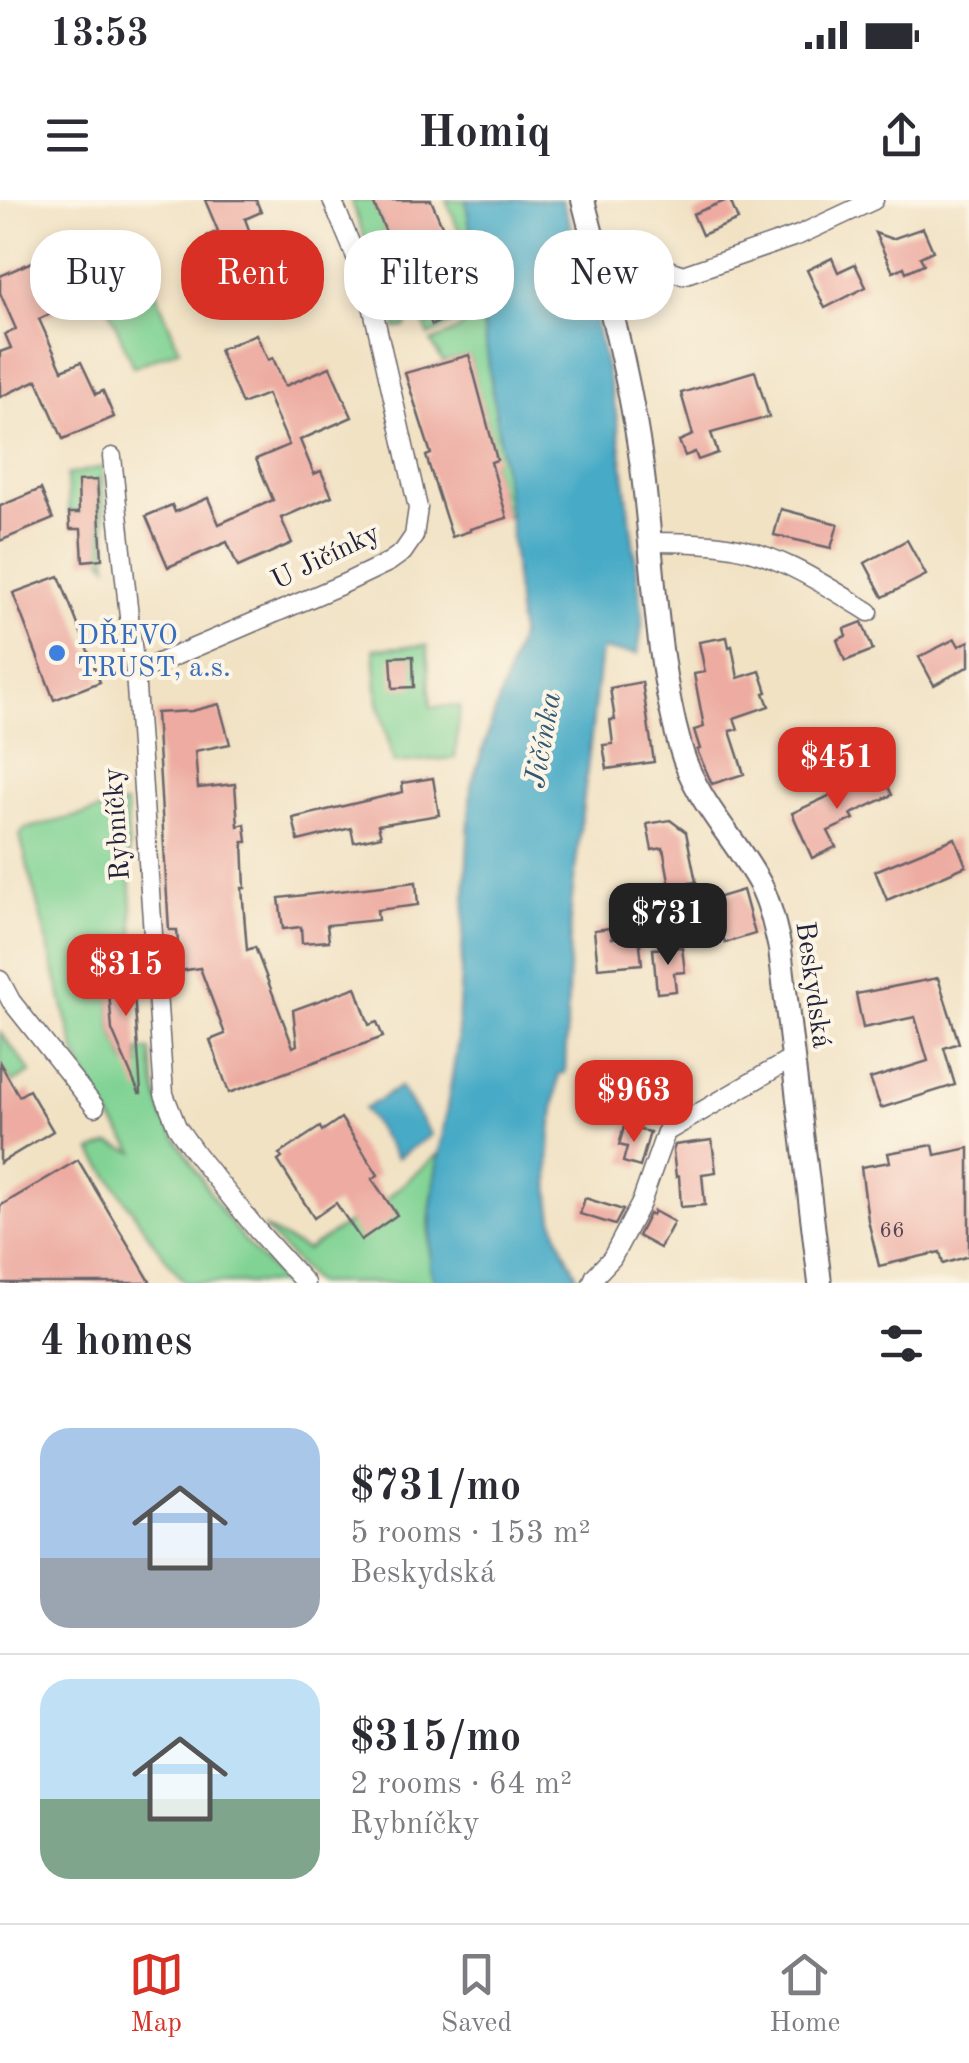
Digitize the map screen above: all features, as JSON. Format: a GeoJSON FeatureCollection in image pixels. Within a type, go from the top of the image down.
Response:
{"type":"FeatureCollection","features":[{"type":"Feature","properties":{"kind":"street","name":"U Jičínky"},"geometry":{"type":"LineString","coordinates":[[135,673],[389,562],[403,552],[414,536],[418,508],[367,283],[332,200]]}},
{"type":"Feature","properties":{"kind":"street","name":"Beskydská"},"geometry":{"type":"LineString","coordinates":[[583,200],[591,230]]}},
{"type":"Feature","properties":{"kind":"street"},"geometry":{"type":"LineString","coordinates":[[674,272],[684,275],[799,235],[874,200]]}},
{"type":"Feature","properties":{"kind":"street","name":"Beskydská"},"geometry":{"type":"LineString","coordinates":[[614,320],[642,470],[666,677],[679,746],[696,788],[761,885],[780,949],[815,1282]]}},
{"type":"Feature","properties":{"kind":"street"},"geometry":{"type":"LineString","coordinates":[[112,456],[135,673]]}},
{"type":"Feature","properties":{"kind":"street"},"geometry":{"type":"LineString","coordinates":[[649,542],[722,545],[778,561],[870,612]]}},
{"type":"Feature","properties":{"kind":"street","name":"Rybníčky"},"geometry":{"type":"LineString","coordinates":[[135,673],[164,1094],[177,1127],[196,1154],[305,1283]]}},
{"type":"Feature","properties":{"kind":"street"},"geometry":{"type":"LineString","coordinates":[[0,980],[95,1107]]}},
{"type":"Feature","properties":{"kind":"street"},"geometry":{"type":"LineString","coordinates":[[592,1283],[612,1258],[641,1203],[666,1132],[793,1058]]}},
{"type":"Feature","properties":{"kind":"green space"},"geometry":{"type":"Polygon","coordinates":[[[351,200],[372,200],[386,230],[362,230],[351,200]]]}},
{"type":"Feature","properties":{"kind":"green space"},"geometry":{"type":"Polygon","coordinates":[[[446,200],[466,200],[470,230],[458,229],[446,200]]]}},
{"type":"Feature","properties":{"kind":"green space"},"geometry":{"type":"Polygon","coordinates":[[[161,305],[179,349],[133,367],[114,320],[161,320],[161,305]]]}},
{"type":"Feature","properties":{"kind":"green space"},"geometry":{"type":"Polygon","coordinates":[[[393,320],[409,320],[405,327],[396,328],[393,320]]]}},
{"type":"Feature","properties":{"kind":"green space"},"geometry":{"type":"Polygon","coordinates":[[[422,320],[429,320],[431,325],[459,320],[429,336],[422,320]]]}},
{"type":"Feature","properties":{"kind":"green space"},"geometry":{"type":"Polygon","coordinates":[[[466,320],[483,320],[510,518],[491,462],[496,460],[469,356],[443,362],[431,342],[460,328],[466,320]]]}},
{"type":"Feature","properties":{"kind":"green space"},"geometry":{"type":"Polygon","coordinates":[[[102,467],[108,565],[102,559],[97,481],[80,513],[69,513],[67,475],[102,467]]]}},
{"type":"Feature","properties":{"kind":"green space"},"geometry":{"type":"Polygon","coordinates":[[[427,645],[431,707],[460,706],[455,758],[394,763],[378,702],[374,649],[427,645]]]}},
{"type":"Feature","properties":{"kind":"green space"},"geometry":{"type":"Polygon","coordinates":[[[126,804],[135,959],[113,965],[116,990],[109,991],[112,1030],[127,1065],[139,1065],[139,1050],[150,1050],[164,1119],[222,1212],[283,1283],[185,1283],[92,1151],[110,1144],[135,1152],[99,1102],[76,1055],[20,836],[24,829],[126,804]]]}},
{"type":"Feature","properties":{"kind":"green space"},"geometry":{"type":"Polygon","coordinates":[[[0,1032],[31,1072],[12,1083],[0,1067],[0,1032]]]}},
{"type":"Feature","properties":{"kind":"green space"},"geometry":{"type":"Polygon","coordinates":[[[439,1153],[429,1235],[435,1283],[315,1283],[263,1227],[306,1250],[386,1199],[439,1153]]]}},
{"type":"Feature","properties":{"kind":"water","name":"Jičínka"},"geometry":{"type":"Polygon","coordinates":[[[466,200],[562,200],[572,230],[534,230],[534,320],[595,320],[616,412],[643,618],[638,654],[601,650],[571,907],[565,1073],[559,1074],[556,1091],[549,1182],[555,1225],[580,1283],[435,1283],[430,1268],[431,1205],[457,1046],[471,786],[520,636],[510,518],[483,320],[514,320],[514,230],[470,230],[466,200]]]}},
{"type":"Feature","properties":{"kind":"water"},"geometry":{"type":"Polygon","coordinates":[[[400,1087],[431,1135],[397,1158],[364,1109],[400,1087]]]}},
{"type":"Feature","properties":{"kind":"building"},"geometry":{"type":"Polygon","coordinates":[[[205,200],[256,200],[261,212],[245,219],[249,230],[218,230],[205,200]]]}},
{"type":"Feature","properties":{"kind":"building"},"geometry":{"type":"Polygon","coordinates":[[[372,200],[431,200],[444,230],[385,230],[372,200]]]}},
{"type":"Feature","properties":{"kind":"building"},"geometry":{"type":"Polygon","coordinates":[[[727,200],[738,220],[702,235],[693,214],[727,200]]]}},
{"type":"Feature","properties":{"kind":"building"},"geometry":{"type":"Polygon","coordinates":[[[923,228],[933,251],[920,257],[924,264],[906,272],[904,267],[893,272],[875,233],[892,239],[923,228]]]}},
{"type":"Feature","properties":{"kind":"building"},"geometry":{"type":"Polygon","coordinates":[[[832,258],[838,272],[855,264],[866,287],[825,308],[807,270],[832,258]]]}},
{"type":"Feature","properties":{"kind":"building"},"geometry":{"type":"Polygon","coordinates":[[[30,263],[30,320],[39,320],[62,370],[81,362],[96,394],[103,391],[114,417],[63,439],[37,380],[0,397],[0,352],[11,348],[5,334],[16,329],[0,293],[0,276],[30,263]]]}},
{"type":"Feature","properties":{"kind":"building"},"geometry":{"type":"Polygon","coordinates":[[[256,334],[268,360],[273,358],[285,386],[330,367],[352,417],[300,440],[314,474],[321,471],[332,496],[281,518],[292,543],[238,567],[227,542],[168,567],[146,516],[172,505],[175,512],[208,498],[219,524],[273,500],[256,459],[289,445],[267,394],[242,404],[219,350],[256,334]]]}},
{"type":"Feature","properties":{"kind":"building"},"geometry":{"type":"Polygon","coordinates":[[[469,355],[497,460],[491,462],[507,518],[452,537],[405,373],[469,355]]]}},
{"type":"Feature","properties":{"kind":"building"},"geometry":{"type":"Polygon","coordinates":[[[755,371],[769,417],[711,433],[718,453],[698,460],[695,452],[685,456],[679,441],[693,435],[681,393],[755,371]]]}},
{"type":"Feature","properties":{"kind":"building"},"geometry":{"type":"Polygon","coordinates":[[[97,480],[102,559],[83,561],[81,529],[70,529],[69,513],[79,513],[78,481],[97,480]]]}},
{"type":"Feature","properties":{"kind":"building"},"geometry":{"type":"Polygon","coordinates":[[[41,489],[53,519],[0,541],[0,506],[41,489]]]}},
{"type":"Feature","properties":{"kind":"building"},"geometry":{"type":"Polygon","coordinates":[[[781,509],[838,524],[831,548],[774,535],[781,509]]]}},
{"type":"Feature","properties":{"kind":"building"},"geometry":{"type":"Polygon","coordinates":[[[907,540],[926,575],[883,597],[865,563],[907,540]]]}},
{"type":"Feature","properties":{"kind":"building"},"geometry":{"type":"Polygon","coordinates":[[[59,576],[100,682],[54,700],[13,593],[59,576]]]}},
{"type":"Feature","properties":{"kind":"building"},"geometry":{"type":"Polygon","coordinates":[[[862,622],[873,650],[845,661],[837,640],[846,636],[844,629],[862,622]]]}},
{"type":"Feature","properties":{"kind":"building"},"geometry":{"type":"Polygon","coordinates":[[[727,637],[738,678],[760,671],[769,706],[734,718],[738,729],[730,731],[744,774],[712,784],[697,750],[700,749],[694,730],[704,727],[694,674],[705,672],[699,642],[727,637]]]}},
{"type":"Feature","properties":{"kind":"building"},"geometry":{"type":"Polygon","coordinates":[[[955,639],[959,646],[969,641],[969,666],[934,685],[919,657],[955,639]]]}},
{"type":"Feature","properties":{"kind":"building"},"geometry":{"type":"Polygon","coordinates":[[[413,656],[414,687],[393,688],[391,657],[413,656]]]}},
{"type":"Feature","properties":{"kind":"building"},"geometry":{"type":"Polygon","coordinates":[[[642,682],[654,762],[607,769],[603,745],[613,744],[610,720],[615,720],[610,688],[642,682]]]}},
{"type":"Feature","properties":{"kind":"building"},"geometry":{"type":"Polygon","coordinates":[[[219,704],[230,744],[195,751],[198,788],[235,784],[238,826],[245,824],[247,842],[243,842],[242,888],[247,950],[255,947],[293,1047],[297,1045],[293,1010],[356,987],[369,1025],[377,1022],[383,1037],[229,1093],[210,1040],[225,1034],[200,968],[180,971],[177,930],[169,930],[156,713],[192,711],[219,704]]]}},
{"type":"Feature","properties":{"kind":"building"},"geometry":{"type":"Polygon","coordinates":[[[881,772],[892,795],[851,814],[854,819],[828,831],[836,847],[812,858],[792,813],[881,772]]]}},
{"type":"Feature","properties":{"kind":"building"},"geometry":{"type":"Polygon","coordinates":[[[433,778],[439,815],[378,825],[381,836],[354,842],[351,828],[298,841],[293,818],[403,792],[402,783],[433,778]]]}},
{"type":"Feature","properties":{"kind":"building"},"geometry":{"type":"Polygon","coordinates":[[[670,820],[686,832],[696,882],[670,886],[663,848],[652,850],[647,824],[670,820]]]}},
{"type":"Feature","properties":{"kind":"building"},"geometry":{"type":"Polygon","coordinates":[[[955,838],[966,866],[887,900],[875,871],[955,838]]]}},
{"type":"Feature","properties":{"kind":"building"},"geometry":{"type":"Polygon","coordinates":[[[416,882],[418,905],[377,910],[378,920],[327,925],[329,941],[302,943],[301,927],[283,929],[279,898],[416,882]]]}},
{"type":"Feature","properties":{"kind":"building"},"geometry":{"type":"Polygon","coordinates":[[[743,890],[755,934],[725,943],[713,899],[743,890]]]}},
{"type":"Feature","properties":{"kind":"building"},"geometry":{"type":"Polygon","coordinates":[[[611,928],[612,938],[639,935],[642,964],[598,968],[594,930],[611,928]]]}},
{"type":"Feature","properties":{"kind":"building"},"geometry":{"type":"Polygon","coordinates":[[[682,947],[685,972],[674,973],[676,991],[657,993],[653,949],[682,947]]]}},
{"type":"Feature","properties":{"kind":"building"},"geometry":{"type":"Polygon","coordinates":[[[132,964],[141,1093],[112,1030],[109,991],[116,990],[114,966],[132,964]]]}},
{"type":"Feature","properties":{"kind":"building"},"geometry":{"type":"Polygon","coordinates":[[[938,978],[959,1043],[944,1048],[955,1085],[881,1108],[870,1079],[928,1061],[915,1017],[863,1028],[856,994],[938,978]]]}},
{"type":"Feature","properties":{"kind":"building"},"geometry":{"type":"Polygon","coordinates":[[[0,1063],[19,1096],[29,1090],[53,1131],[0,1163],[0,1063]]]}},
{"type":"Feature","properties":{"kind":"building"},"geometry":{"type":"Polygon","coordinates":[[[622,1071],[651,1072],[651,1101],[623,1101],[622,1071]]]}},
{"type":"Feature","properties":{"kind":"building"},"geometry":{"type":"Polygon","coordinates":[[[341,1118],[378,1175],[372,1179],[397,1215],[361,1240],[336,1203],[314,1218],[278,1161],[282,1158],[279,1154],[341,1118]]]}},
{"type":"Feature","properties":{"kind":"building"},"geometry":{"type":"Polygon","coordinates":[[[624,1127],[650,1132],[640,1167],[623,1162],[627,1147],[619,1145],[624,1127]]]}},
{"type":"Feature","properties":{"kind":"building"},"geometry":{"type":"Polygon","coordinates":[[[712,1140],[716,1172],[702,1174],[705,1205],[681,1207],[675,1145],[712,1140]]]}},
{"type":"Feature","properties":{"kind":"building"},"geometry":{"type":"Polygon","coordinates":[[[933,1145],[935,1155],[969,1148],[969,1256],[943,1264],[940,1252],[879,1266],[861,1167],[890,1162],[888,1153],[933,1145]]]}},
{"type":"Feature","properties":{"kind":"building"},"geometry":{"type":"Polygon","coordinates":[[[78,1160],[151,1283],[0,1283],[0,1206],[78,1160]]]}},
{"type":"Feature","properties":{"kind":"building"},"geometry":{"type":"Polygon","coordinates":[[[585,1198],[623,1210],[615,1225],[580,1214],[585,1198]]]}},
{"type":"Feature","properties":{"kind":"building"},"geometry":{"type":"Polygon","coordinates":[[[654,1211],[674,1222],[660,1248],[638,1236],[654,1211]]]}},
{"type":"Feature","properties":{"kind":"place","name":"DŘEVO TRUST, a.s."},"geometry":{"type":"Point","coordinates":[57,653]}}]}
